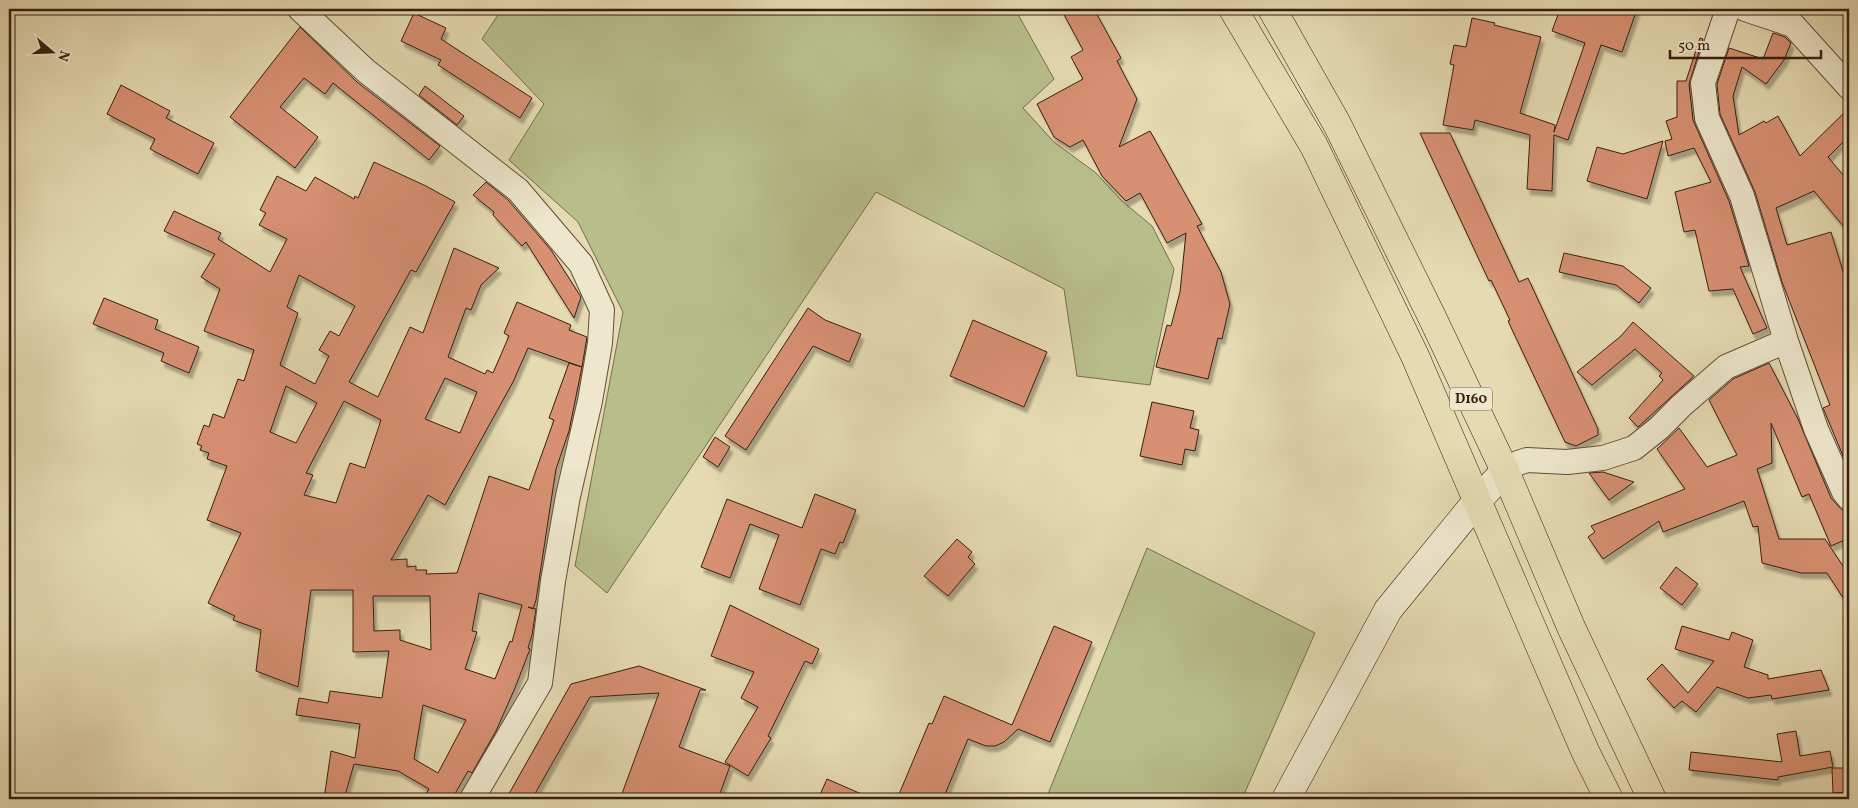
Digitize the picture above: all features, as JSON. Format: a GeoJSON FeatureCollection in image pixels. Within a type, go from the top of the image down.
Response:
{"type":"FeatureCollection","features":[{"type":"Feature","properties":{"kind":"main road","name":"D160"},"geometry":{"type":"LineString","coordinates":[[1233,9],[1314,146],[1415,356],[1476,502],[1585,751],[1609,799]]}},
{"type":"Feature","properties":{"kind":"main road","name":"D160"},"geometry":{"type":"LineString","coordinates":[[1272,9],[1337,124],[1432,317],[1505,471],[1572,627],[1652,799]]}},
{"type":"Feature","properties":{"kind":"main road"},"geometry":{"type":"LineString","coordinates":[[1286,799],[1388,610],[1476,502],[1505,471]]}},
{"type":"Feature","properties":{"kind":"street"},"geometry":{"type":"LineString","coordinates":[[300,9],[366,70],[518,190],[581,264],[602,310],[600,343],[590,401],[568,496],[558,553],[540,683],[472,799]]}},
{"type":"Feature","properties":{"kind":"street"},"geometry":{"type":"LineString","coordinates":[[1728,9],[1704,83],[1707,118],[1742,196],[1786,341],[1816,428],[1844,492],[1849,498]]}},
{"type":"Feature","properties":{"kind":"street"},"geometry":{"type":"LineString","coordinates":[[1745,9],[1793,25],[1849,87]]}},
{"type":"Feature","properties":{"kind":"street"},"geometry":{"type":"LineString","coordinates":[[1505,471],[1527,460],[1567,462],[1603,458],[1634,448],[1659,428],[1682,405],[1726,367],[1786,341]]}},
{"type":"Feature","properties":{"kind":"green space"},"geometry":{"type":"Polygon","coordinates":[[[502,9],[1015,9],[1054,79],[1023,108],[1054,142],[1096,173],[1122,201],[1152,226],[1174,269],[1150,385],[1077,376],[1064,289],[876,192],[607,593],[575,566],[623,312],[578,222],[509,160],[544,104],[482,39],[502,9]]]}},
{"type":"Feature","properties":{"kind":"green space"},"geometry":{"type":"Polygon","coordinates":[[[1147,548],[1315,633],[1242,799],[1046,799],[1147,548]]]}},
{"type":"Feature","properties":{"kind":"building"},"geometry":{"type":"Polygon","coordinates":[[[1061,9],[1094,9],[1121,58],[1117,61],[1137,99],[1119,147],[1150,131],[1202,224],[1197,226],[1221,272],[1230,304],[1222,339],[1218,338],[1208,379],[1156,367],[1167,325],[1171,326],[1180,292],[1186,233],[1167,243],[1140,193],[1126,201],[1102,176],[1083,140],[1070,147],[1054,137],[1037,104],[1083,79],[1071,57],[1083,50],[1061,9]]]}},
{"type":"Feature","properties":{"kind":"building"},"geometry":{"type":"Polygon","coordinates":[[[1560,9],[1637,9],[1622,52],[1601,45],[1568,140],[1554,135],[1552,191],[1527,189],[1530,135],[1475,120],[1473,130],[1443,125],[1454,65],[1450,64],[1454,45],[1466,47],[1472,18],[1541,37],[1520,113],[1555,125],[1554,132],[1585,43],[1552,31],[1560,9]]]}},
{"type":"Feature","properties":{"kind":"building"},"geometry":{"type":"Polygon","coordinates":[[[414,13],[446,28],[441,39],[532,98],[520,118],[438,65],[441,60],[401,41],[414,13]]]}},
{"type":"Feature","properties":{"kind":"building"},"geometry":{"type":"Polygon","coordinates":[[[300,27],[357,82],[440,146],[429,160],[333,83],[325,94],[304,78],[280,107],[318,137],[295,168],[230,117],[300,27]]]}},
{"type":"Feature","properties":{"kind":"building"},"geometry":{"type":"Polygon","coordinates":[[[1773,33],[1785,37],[1791,43],[1784,60],[1766,84],[1742,67],[1733,96],[1739,135],[1764,121],[1766,123],[1778,116],[1800,156],[1849,108],[1849,136],[1828,157],[1849,182],[1849,233],[1814,191],[1776,208],[1787,245],[1831,232],[1845,278],[1849,277],[1849,470],[1823,408],[1830,405],[1782,282],[1755,192],[1720,114],[1717,84],[1729,48],[1763,59],[1773,33]]]}},
{"type":"Feature","properties":{"kind":"building"},"geometry":{"type":"Polygon","coordinates":[[[1700,38],[1703,39],[1689,84],[1693,120],[1729,201],[1749,266],[1740,267],[1767,328],[1753,334],[1733,289],[1709,291],[1695,230],[1684,232],[1675,192],[1711,182],[1694,148],[1668,156],[1665,141],[1672,139],[1666,121],[1677,117],[1677,81],[1686,81],[1700,38]]]}},
{"type":"Feature","properties":{"kind":"building"},"geometry":{"type":"Polygon","coordinates":[[[121,85],[170,111],[166,118],[214,143],[198,174],[150,149],[155,139],[107,114],[121,85]]]}},
{"type":"Feature","properties":{"kind":"building"},"geometry":{"type":"Polygon","coordinates":[[[425,86],[464,116],[457,125],[419,95],[425,86]]]}},
{"type":"Feature","properties":{"kind":"building"},"geometry":{"type":"Polygon","coordinates":[[[1420,133],[1450,133],[1519,282],[1528,278],[1598,429],[1598,435],[1576,446],[1565,442],[1508,321],[1510,320],[1491,280],[1489,281],[1420,133]]]}},
{"type":"Feature","properties":{"kind":"building"},"geometry":{"type":"Polygon","coordinates":[[[1663,141],[1647,199],[1587,181],[1597,147],[1623,154],[1663,141]]]}},
{"type":"Feature","properties":{"kind":"building"},"geometry":{"type":"Polygon","coordinates":[[[374,162],[426,186],[455,202],[416,272],[411,270],[349,382],[378,397],[410,327],[423,333],[454,248],[499,268],[481,285],[471,310],[466,308],[448,357],[485,374],[487,370],[493,373],[509,336],[504,333],[517,302],[571,325],[569,330],[587,337],[582,367],[569,431],[556,469],[536,600],[533,608],[536,609],[528,648],[530,649],[496,731],[472,773],[468,771],[452,799],[423,799],[429,789],[398,771],[354,764],[344,799],[324,799],[331,751],[355,758],[360,724],[296,715],[299,698],[328,703],[330,691],[382,698],[389,651],[353,652],[353,590],[311,590],[298,687],[256,671],[261,630],[233,620],[235,616],[208,603],[241,533],[207,520],[227,466],[207,459],[209,453],[200,450],[202,446],[197,444],[204,425],[209,427],[213,414],[224,418],[238,379],[244,381],[254,350],[204,331],[220,289],[201,277],[215,254],[164,231],[174,211],[221,233],[218,239],[270,272],[287,239],[259,225],[266,213],[260,210],[277,176],[306,191],[315,177],[354,199],[355,196],[358,198],[374,162]],[[299,275],[287,307],[298,313],[280,365],[315,384],[329,356],[319,350],[330,331],[339,336],[355,306],[299,275]],[[528,348],[513,382],[445,505],[428,495],[391,560],[407,559],[407,567],[416,566],[416,570],[427,570],[426,574],[457,573],[489,476],[529,490],[554,420],[549,418],[569,363],[582,367],[528,348]],[[445,378],[425,419],[460,433],[477,392],[445,378]],[[286,386],[270,432],[296,443],[317,403],[286,386]],[[344,401],[306,473],[313,475],[304,495],[336,503],[350,463],[365,468],[381,420],[344,401]],[[479,593],[472,631],[477,632],[465,669],[495,679],[510,641],[512,642],[522,605],[479,593]],[[373,596],[374,631],[400,630],[400,640],[431,650],[430,596],[373,596]],[[423,705],[414,759],[438,773],[466,720],[423,705]]]}},
{"type":"Feature","properties":{"kind":"building"},"geometry":{"type":"Polygon","coordinates":[[[486,182],[508,200],[551,250],[581,297],[574,318],[526,242],[522,246],[493,215],[494,212],[473,195],[486,182]]]}},
{"type":"Feature","properties":{"kind":"building"},"geometry":{"type":"Polygon","coordinates":[[[1564,253],[1623,266],[1651,288],[1639,303],[1616,285],[1559,272],[1564,253]]]}},
{"type":"Feature","properties":{"kind":"building"},"geometry":{"type":"Polygon","coordinates":[[[104,298],[158,320],[155,329],[199,347],[189,373],[161,361],[164,353],[93,324],[104,298]]]}},
{"type":"Feature","properties":{"kind":"building"},"geometry":{"type":"Polygon","coordinates":[[[808,308],[825,320],[861,334],[849,362],[813,346],[746,450],[725,436],[808,308]]]}},
{"type":"Feature","properties":{"kind":"building"},"geometry":{"type":"Polygon","coordinates":[[[973,320],[1047,352],[1024,407],[950,376],[973,320]]]}},
{"type":"Feature","properties":{"kind":"building"},"geometry":{"type":"Polygon","coordinates":[[[1633,322],[1694,376],[1638,427],[1629,418],[1663,380],[1659,376],[1662,373],[1635,349],[1592,385],[1577,372],[1621,336],[1633,322]]]}},
{"type":"Feature","properties":{"kind":"building"},"geometry":{"type":"Polygon","coordinates":[[[1769,363],[1798,419],[1831,498],[1844,511],[1849,511],[1849,538],[1831,546],[1809,494],[1802,497],[1771,423],[1772,463],[1757,469],[1779,539],[1825,539],[1849,575],[1849,607],[1827,573],[1801,573],[1762,563],[1758,526],[1753,527],[1744,501],[1663,532],[1659,521],[1603,559],[1588,537],[1595,532],[1591,526],[1685,489],[1657,449],[1679,428],[1707,467],[1737,455],[1709,400],[1733,379],[1769,363]]]}},
{"type":"Feature","properties":{"kind":"building"},"geometry":{"type":"Polygon","coordinates":[[[1152,402],[1194,411],[1190,428],[1199,430],[1195,451],[1185,449],[1182,465],[1140,456],[1152,402]]]}},
{"type":"Feature","properties":{"kind":"building"},"geometry":{"type":"Polygon","coordinates":[[[715,437],[730,447],[718,467],[703,457],[715,437]]]}},
{"type":"Feature","properties":{"kind":"building"},"geometry":{"type":"Polygon","coordinates":[[[1603,472],[1634,482],[1609,500],[1589,473],[1603,472]]]}},
{"type":"Feature","properties":{"kind":"building"},"geometry":{"type":"Polygon","coordinates":[[[815,494],[856,510],[843,543],[840,542],[835,554],[821,549],[800,605],[759,589],[779,535],[750,524],[730,578],[701,567],[727,499],[802,528],[815,494]]]}},
{"type":"Feature","properties":{"kind":"building"},"geometry":{"type":"Polygon","coordinates":[[[957,539],[972,552],[968,557],[975,564],[948,596],[924,576],[957,539]]]}},
{"type":"Feature","properties":{"kind":"building"},"geometry":{"type":"Polygon","coordinates":[[[1676,567],[1698,584],[1682,605],[1660,588],[1676,567]]]}},
{"type":"Feature","properties":{"kind":"building"},"geometry":{"type":"Polygon","coordinates":[[[730,605],[819,649],[812,664],[805,661],[768,736],[771,738],[748,776],[725,762],[758,707],[741,698],[754,672],[711,656],[730,605]]]}},
{"type":"Feature","properties":{"kind":"building"},"geometry":{"type":"Polygon","coordinates":[[[1054,626],[1092,642],[1050,742],[1018,729],[1004,742],[995,746],[986,746],[968,739],[943,799],[897,799],[929,723],[932,724],[944,696],[1012,725],[1054,626]]]}},
{"type":"Feature","properties":{"kind":"building"},"geometry":{"type":"Polygon","coordinates":[[[1682,626],[1729,640],[1732,632],[1753,640],[1744,667],[1768,675],[1768,679],[1821,670],[1829,690],[1772,699],[1771,695],[1748,698],[1717,687],[1696,712],[1682,701],[1674,708],[1647,679],[1662,664],[1688,693],[1714,661],[1675,649],[1682,626]]]}},
{"type":"Feature","properties":{"kind":"building"},"geometry":{"type":"Polygon","coordinates":[[[639,666],[706,690],[700,690],[679,747],[730,766],[718,799],[620,799],[659,693],[590,697],[532,799],[506,799],[571,684],[639,666]]]}},
{"type":"Feature","properties":{"kind":"building"},"geometry":{"type":"Polygon","coordinates":[[[1796,731],[1800,756],[1830,751],[1833,767],[1778,777],[1778,780],[1689,770],[1691,752],[1782,762],[1777,734],[1796,731]]]}},
{"type":"Feature","properties":{"kind":"building"},"geometry":{"type":"Polygon","coordinates":[[[1832,768],[1849,768],[1849,792],[1833,793],[1832,768]]]}},
{"type":"Feature","properties":{"kind":"building"},"geometry":{"type":"Polygon","coordinates":[[[827,779],[873,799],[818,799],[827,779]]]}}]}
